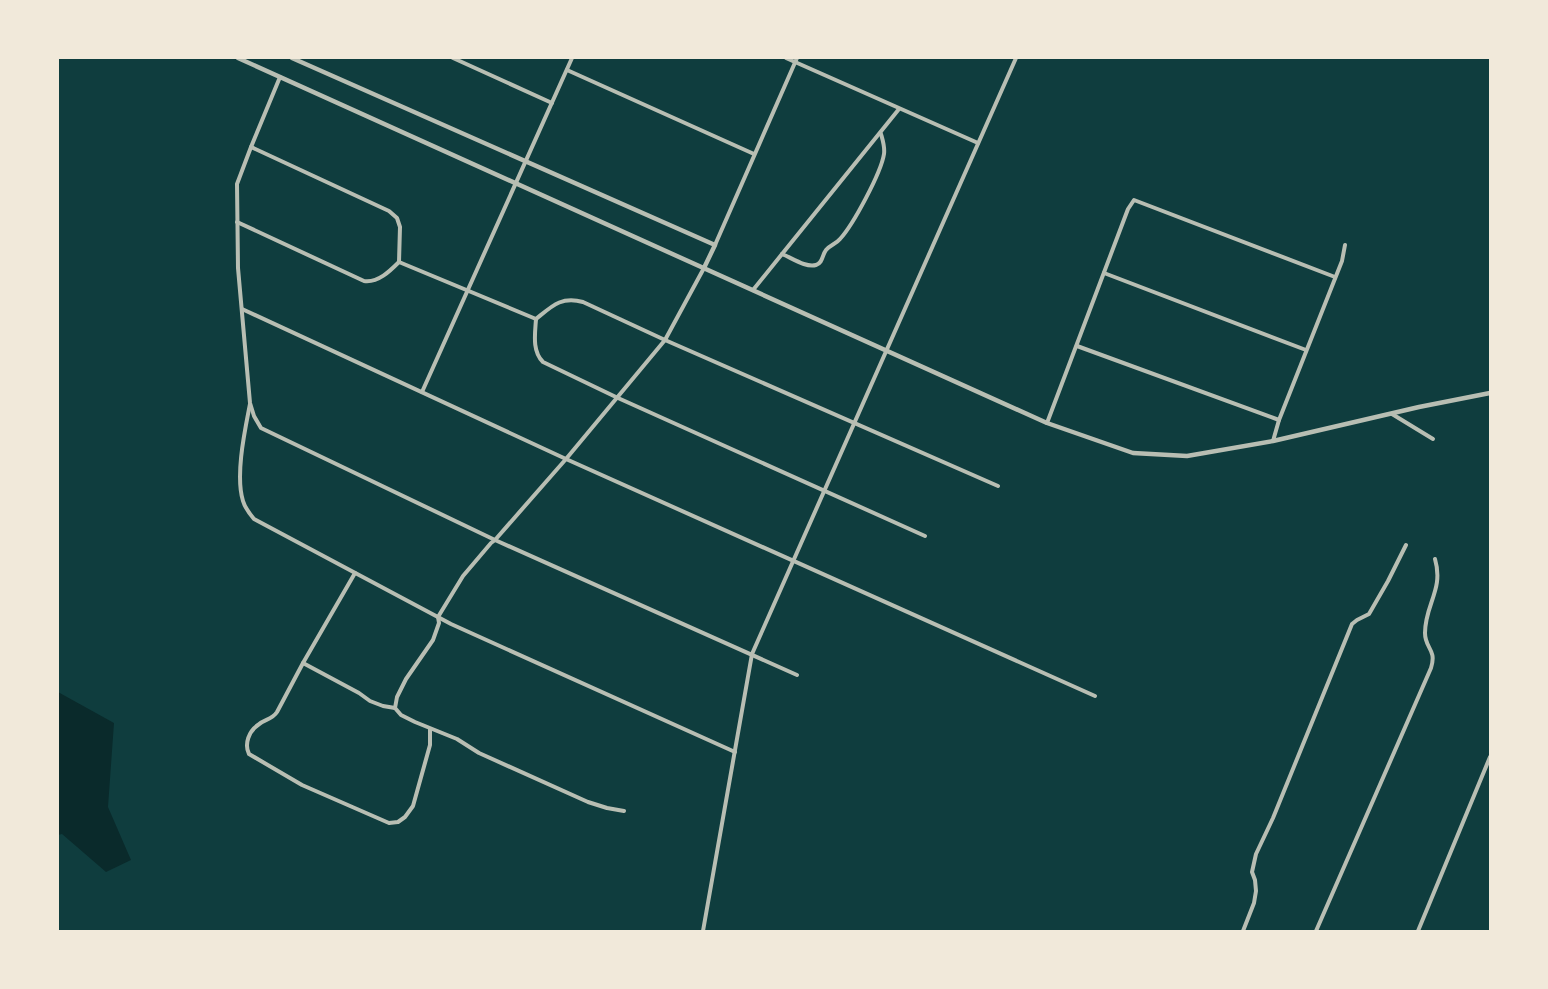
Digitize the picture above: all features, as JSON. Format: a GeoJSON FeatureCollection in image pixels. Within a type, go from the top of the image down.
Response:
{"type":"FeatureCollection","features":[{"type":"Feature","properties":{"kind":"street"},"geometry":{"type":"LineString","coordinates":[[238,58],[248,60],[280,77],[515,184],[1047,423],[1133,453],[1187,456],[1272,441],[1490,393]]}},
{"type":"Feature","properties":{"kind":"street"},"geometry":{"type":"LineString","coordinates":[[292,58],[715,245]]}},
{"type":"Feature","properties":{"kind":"street"},"geometry":{"type":"LineString","coordinates":[[453,58],[552,104]]}},
{"type":"Feature","properties":{"kind":"street"},"geometry":{"type":"LineString","coordinates":[[422,392],[572,58]]}},
{"type":"Feature","properties":{"kind":"street"},"geometry":{"type":"LineString","coordinates":[[786,58],[796,60],[899,109],[978,143]]}},
{"type":"Feature","properties":{"kind":"street"},"geometry":{"type":"LineString","coordinates":[[702,931],[752,654],[1016,58]]}},
{"type":"Feature","properties":{"kind":"street"},"geometry":{"type":"LineString","coordinates":[[395,708],[397,697],[406,679],[433,640],[439,623],[438,617],[463,576],[566,459],[665,340],[715,245],[796,60]]}},
{"type":"Feature","properties":{"kind":"street"},"geometry":{"type":"LineString","coordinates":[[567,70],[754,154]]}},
{"type":"Feature","properties":{"kind":"street"},"geometry":{"type":"LineString","coordinates":[[280,77],[250,146],[237,184],[236,222],[238,268],[250,403],[254,416],[261,428],[495,540],[797,675]]}},
{"type":"Feature","properties":{"kind":"street"},"geometry":{"type":"LineString","coordinates":[[753,290],[881,134],[899,109]]}},
{"type":"Feature","properties":{"kind":"street"},"geometry":{"type":"LineString","coordinates":[[782,254],[809,266],[818,264],[821,262],[824,252],[829,246],[841,238],[855,218],[876,178],[883,160],[884,143],[881,134]]}},
{"type":"Feature","properties":{"kind":"street"},"geometry":{"type":"LineString","coordinates":[[236,222],[364,281],[369,282],[378,279],[390,271],[399,262],[400,227],[397,218],[389,211],[250,146]]}},
{"type":"Feature","properties":{"kind":"street"},"geometry":{"type":"LineString","coordinates":[[1047,423],[1128,209],[1134,200],[1335,277]]}},
{"type":"Feature","properties":{"kind":"street"},"geometry":{"type":"LineString","coordinates":[[1272,441],[1278,420],[1342,261],[1345,245]]}},
{"type":"Feature","properties":{"kind":"street"},"geometry":{"type":"LineString","coordinates":[[399,262],[536,319]]}},
{"type":"Feature","properties":{"kind":"street"},"geometry":{"type":"LineString","coordinates":[[1104,273],[1306,350]]}},
{"type":"Feature","properties":{"kind":"street"},"geometry":{"type":"LineString","coordinates":[[536,319],[559,302],[572,299],[583,302],[665,340],[998,486]]}},
{"type":"Feature","properties":{"kind":"street"},"geometry":{"type":"LineString","coordinates":[[242,309],[566,459],[1095,696]]}},
{"type":"Feature","properties":{"kind":"street"},"geometry":{"type":"LineString","coordinates":[[536,319],[536,350],[539,358],[543,362],[618,398],[925,536]]}},
{"type":"Feature","properties":{"kind":"street"},"geometry":{"type":"LineString","coordinates":[[1077,346],[1278,420]]}},
{"type":"Feature","properties":{"kind":"street"},"geometry":{"type":"LineString","coordinates":[[250,403],[240,471],[242,500],[247,511],[254,519],[458,628],[735,752]]}},
{"type":"Feature","properties":{"kind":"street"},"geometry":{"type":"LineString","coordinates":[[1392,414],[1433,439]]}},
{"type":"Feature","properties":{"kind":"street"},"geometry":{"type":"LineString","coordinates":[[1243,931],[1254,903],[1256,892],[1255,880],[1252,872],[1256,854],[1352,624],[1369,614],[1406,545]]}},
{"type":"Feature","properties":{"kind":"street"},"geometry":{"type":"LineString","coordinates":[[1316,931],[1432,664],[1433,653],[1426,642],[1425,634],[1429,612],[1438,584],[1438,569],[1435,559]]}},
{"type":"Feature","properties":{"kind":"street"},"geometry":{"type":"LineString","coordinates":[[355,574],[303,663],[277,712],[271,719],[261,722],[255,727],[248,740],[247,746],[249,754],[302,785],[389,823],[398,822],[405,817],[416,795],[430,745],[430,729]]}},
{"type":"Feature","properties":{"kind":"street"},"geometry":{"type":"LineString","coordinates":[[303,663],[359,693],[370,701],[383,706],[395,708],[401,715],[430,729],[457,739],[480,754],[588,802],[624,811]]}},
{"type":"Feature","properties":{"kind":"street"},"geometry":{"type":"LineString","coordinates":[[1418,931],[1490,757]]}},
{"type":"Feature","properties":{"kind":"water"},"geometry":{"type":"Polygon","coordinates":[[[58,692],[114,723],[108,807],[131,860],[106,872],[62,834],[58,835],[58,692]]]}}]}
